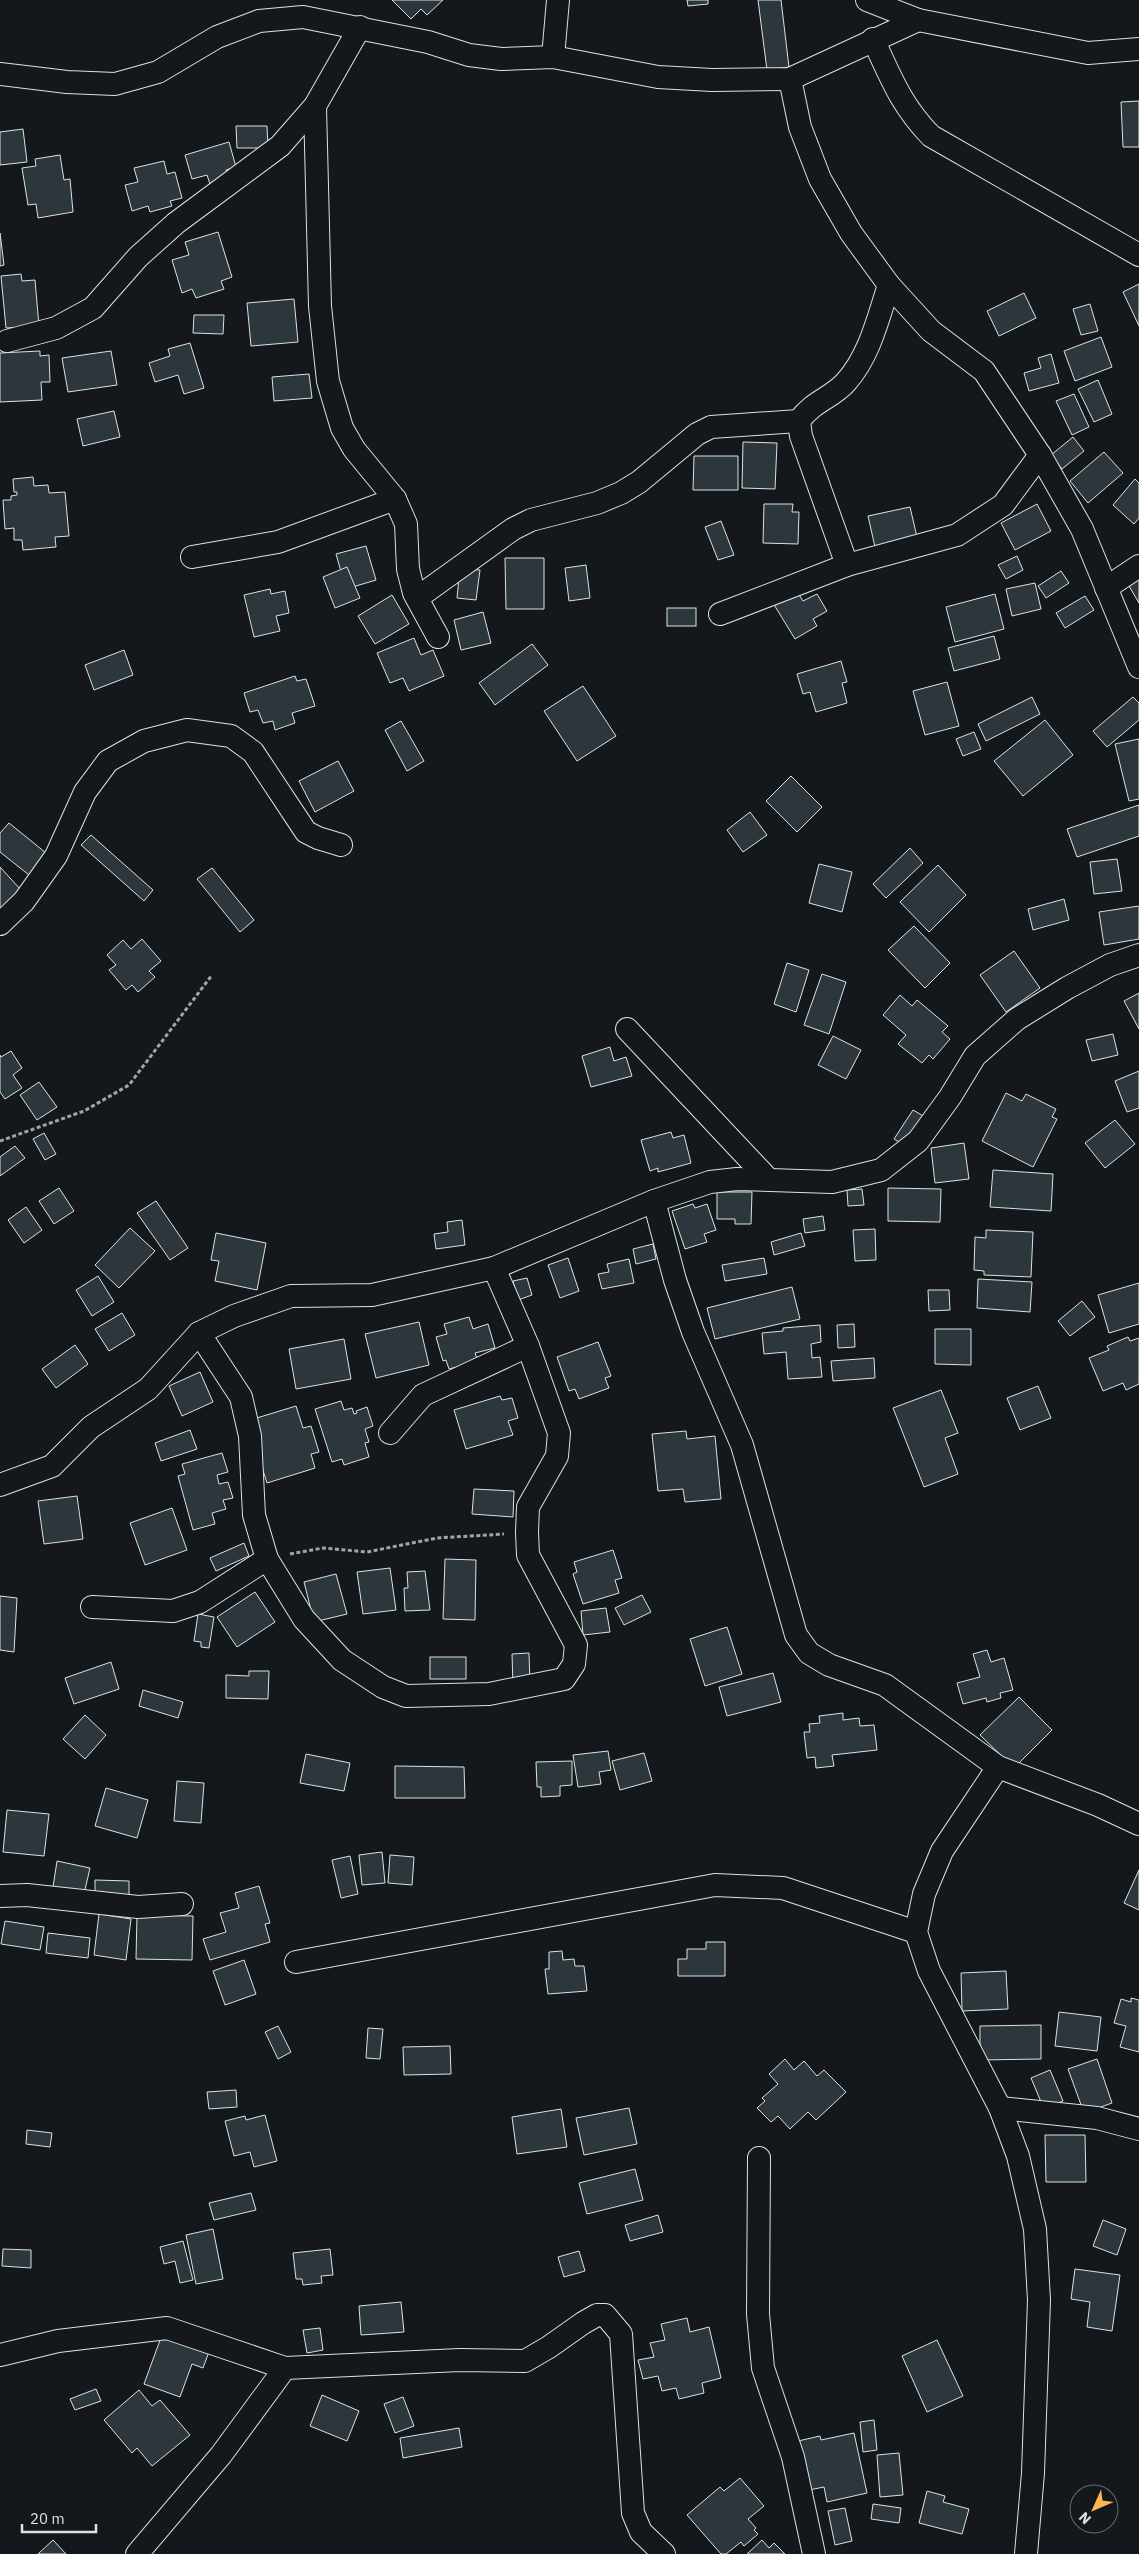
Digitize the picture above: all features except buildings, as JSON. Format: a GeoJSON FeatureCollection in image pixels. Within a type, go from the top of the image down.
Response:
{"type":"FeatureCollection","features":[{"type":"Feature","properties":{"kind":"street"},"geometry":{"type":"LineString","coordinates":[[553,57],[558,0]]}},
{"type":"Feature","properties":{"kind":"street"},"geometry":{"type":"LineString","coordinates":[[867,0],[918,20],[1088,53],[1139,49]]}},
{"type":"Feature","properties":{"kind":"street"},"geometry":{"type":"LineString","coordinates":[[0,74],[67,82],[116,84],[158,72],[217,37],[259,21],[303,17],[428,42],[468,54],[501,58],[553,57],[658,77],[712,80],[790,79],[873,39],[918,20]]}},
{"type":"Feature","properties":{"kind":"street"},"geometry":{"type":"LineString","coordinates":[[7,341],[56,328],[93,308],[138,257],[176,223],[280,146],[315,106],[360,28]]}},
{"type":"Feature","properties":{"kind":"street"},"geometry":{"type":"LineString","coordinates":[[873,39],[902,100],[912,116],[931,136],[1139,255]]}},
{"type":"Feature","properties":{"kind":"street"},"geometry":{"type":"LineString","coordinates":[[790,79],[800,127],[820,179],[851,233],[889,285],[931,330],[984,371],[1040,455],[1082,529],[1139,667]]}},
{"type":"Feature","properties":{"kind":"street"},"geometry":{"type":"LineString","coordinates":[[315,106],[320,306],[328,381],[342,428],[354,449],[395,499],[406,524],[408,569],[417,598],[438,637]]}},
{"type":"Feature","properties":{"kind":"street"},"geometry":{"type":"LineString","coordinates":[[846,564],[801,436],[799,421],[808,409],[844,384],[861,363],[889,285]]}},
{"type":"Feature","properties":{"kind":"street"},"geometry":{"type":"LineString","coordinates":[[417,598],[513,529],[531,520],[597,503],[621,493],[639,482],[697,434],[710,427],[799,421]]}},
{"type":"Feature","properties":{"kind":"street"},"geometry":{"type":"LineString","coordinates":[[720,614],[846,564],[958,535],[1003,505],[1040,455]]}},
{"type":"Feature","properties":{"kind":"street"},"geometry":{"type":"LineString","coordinates":[[192,557],[278,542],[395,499]]}},
{"type":"Feature","properties":{"kind":"street"},"geometry":{"type":"LineString","coordinates":[[1106,588],[1139,566]]}},
{"type":"Feature","properties":{"kind":"street"},"geometry":{"type":"LineString","coordinates":[[0,924],[24,901],[56,856],[85,792],[108,761],[144,741],[187,730],[232,736],[253,752],[306,832],[341,845]]}},
{"type":"Feature","properties":{"kind":"street"},"geometry":{"type":"LineString","coordinates":[[0,1486],[52,1466],[91,1427],[148,1389],[199,1333],[234,1316],[291,1296],[372,1295],[494,1268],[654,1201],[710,1182],[768,1179],[832,1182],[881,1170],[918,1141],[950,1097],[975,1056],[1017,1019],[1067,988],[1110,965],[1139,955]]}},
{"type":"Feature","properties":{"kind":"street"},"geometry":{"type":"LineString","coordinates":[[627,1029],[768,1179]]}},
{"type":"Feature","properties":{"kind":"street"},"geometry":{"type":"LineString","coordinates":[[654,1201],[675,1280],[690,1324],[742,1445],[796,1635],[809,1653],[829,1665],[885,1685],[998,1767],[1098,1805],[1139,1824]]}},
{"type":"Feature","properties":{"kind":"street"},"geometry":{"type":"LineString","coordinates":[[199,1333],[240,1397],[250,1436],[254,1515],[267,1559],[304,1619],[342,1660],[383,1687],[406,1696],[489,1694],[564,1679],[574,1664],[576,1645],[528,1555],[527,1532],[528,1507],[557,1456],[559,1433],[528,1346],[494,1268]]}},
{"type":"Feature","properties":{"kind":"street"},"geometry":{"type":"LineString","coordinates":[[390,1433],[423,1395],[528,1346]]}},
{"type":"Feature","properties":{"kind":"street"},"geometry":{"type":"LineString","coordinates":[[92,1607],[173,1611],[200,1602],[267,1559]]}},
{"type":"Feature","properties":{"kind":"street"},"geometry":{"type":"LineString","coordinates":[[998,1767],[942,1851],[924,1894],[916,1932],[929,1971],[1000,2108],[1018,2156],[1035,2228],[1039,2300],[1032,2473],[1026,2554]]}},
{"type":"Feature","properties":{"kind":"street"},"geometry":{"type":"LineString","coordinates":[[296,1962],[715,1885],[783,1888],[916,1932]]}},
{"type":"Feature","properties":{"kind":"street"},"geometry":{"type":"LineString","coordinates":[[0,1896],[27,1895],[138,1907],[182,1904]]}},
{"type":"Feature","properties":{"kind":"street"},"geometry":{"type":"LineString","coordinates":[[1000,2108],[1098,2118],[1139,2129]]}},
{"type":"Feature","properties":{"kind":"street"},"geometry":{"type":"LineString","coordinates":[[758,2158],[758,2314],[763,2368],[793,2457],[814,2554]]}},
{"type":"Feature","properties":{"kind":"street"},"geometry":{"type":"LineString","coordinates":[[0,2355],[58,2341],[166,2328],[285,2368],[460,2360],[525,2361],[583,2323],[597,2315],[605,2315],[621,2334],[633,2513],[641,2532],[664,2554]]}},
{"type":"Feature","properties":{"kind":"street"},"geometry":{"type":"LineString","coordinates":[[137,2554],[221,2455],[285,2368]]}},
{"type":"Feature","properties":{"kind":"path"},"geometry":{"type":"LineString","coordinates":[[0,1141],[84,1111],[129,1085],[212,975]]}},
{"type":"Feature","properties":{"kind":"path"},"geometry":{"type":"LineString","coordinates":[[267,1559],[323,1548],[367,1552],[437,1538],[527,1532]]}}]}
